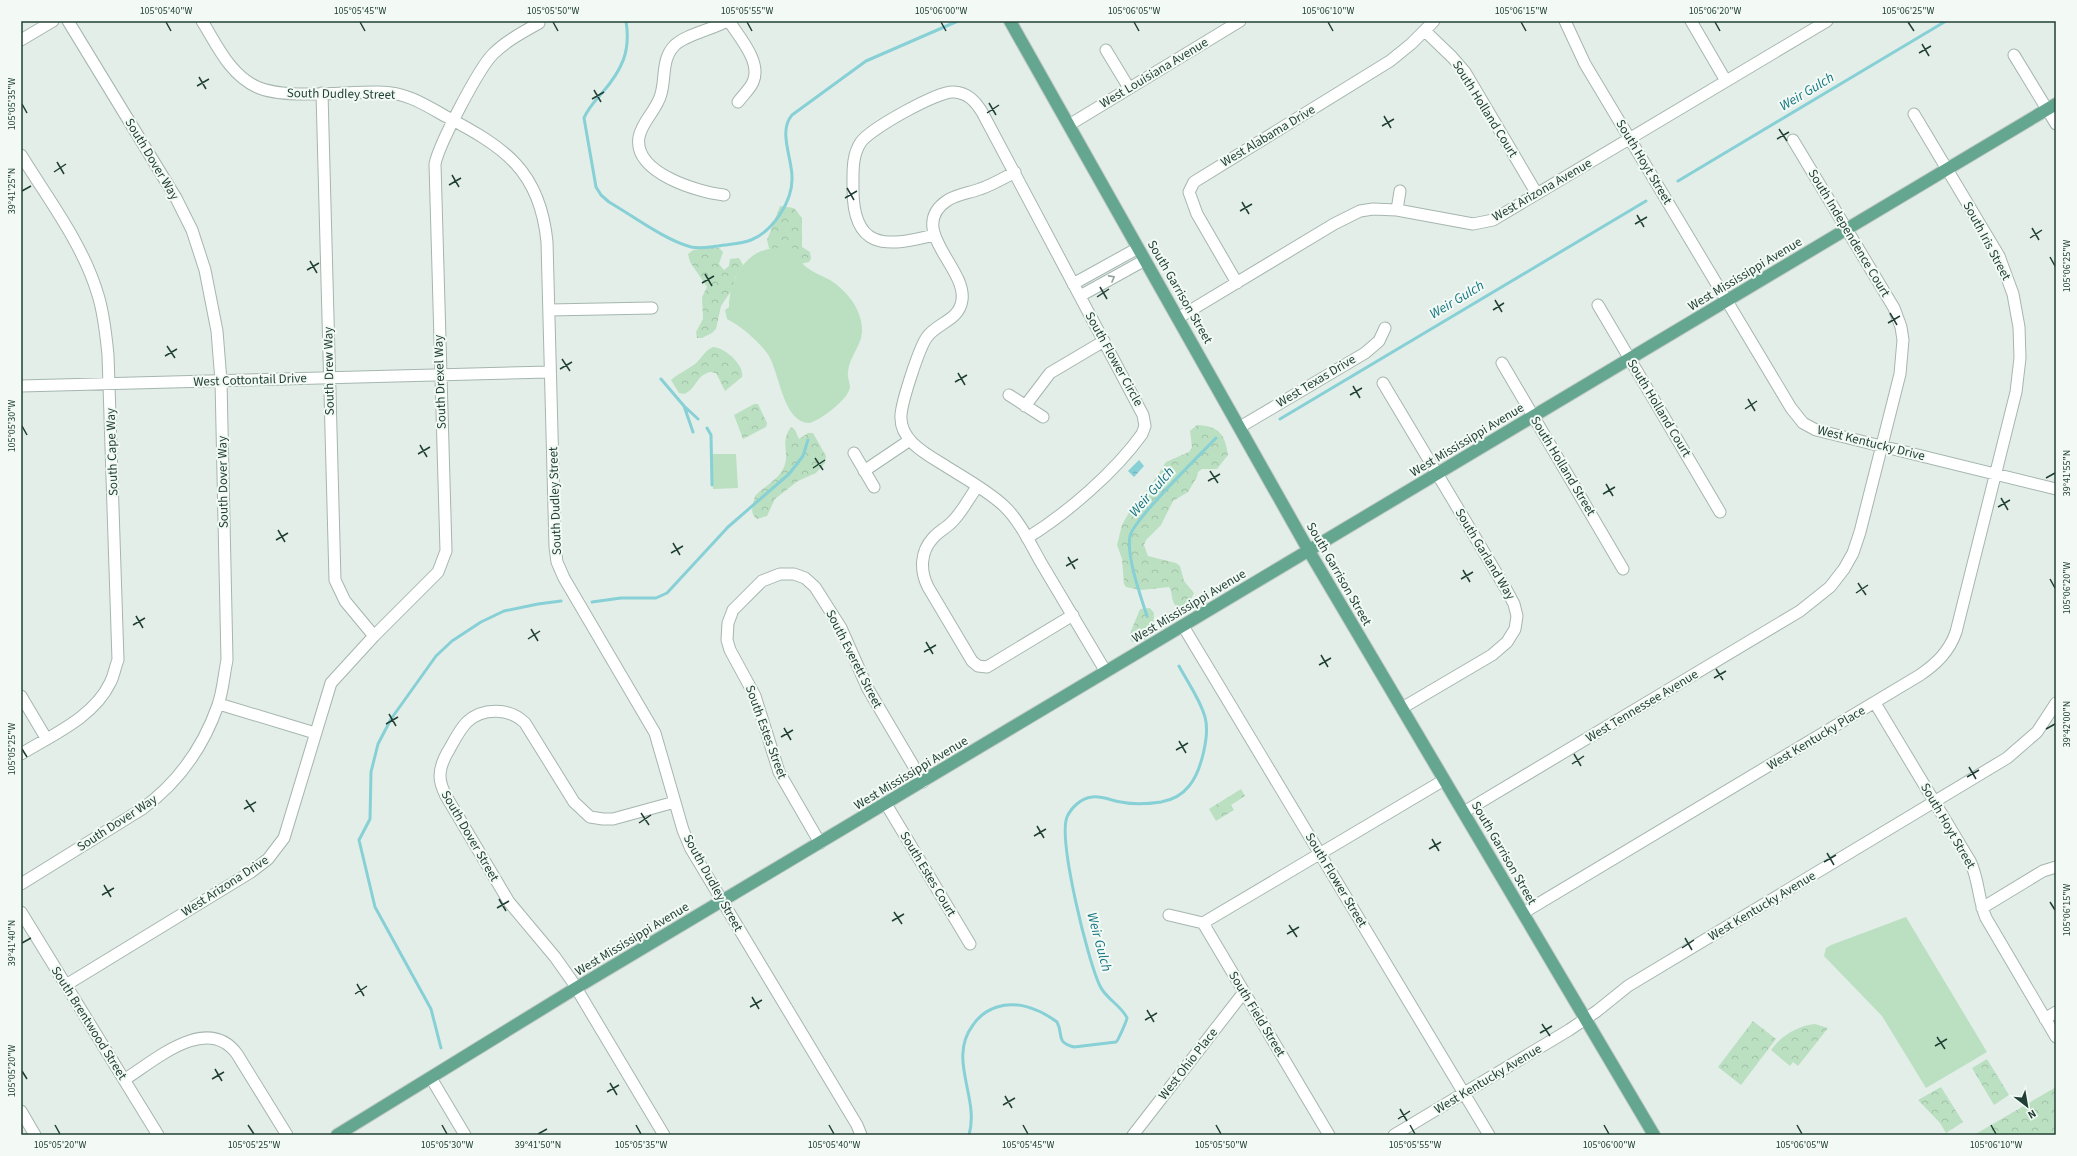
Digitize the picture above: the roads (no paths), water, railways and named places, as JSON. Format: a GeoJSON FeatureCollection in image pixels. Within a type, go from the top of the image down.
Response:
{"type":"FeatureCollection","features":[{"type":"Feature","properties":{"kind":"main road","name":"South Garrison Street"},"geometry":{"type":"LineString","coordinates":[[1010,21],[1309,551],[1654,1135]]}},
{"type":"Feature","properties":{"kind":"main road","name":"West Mississippi Avenue"},"geometry":{"type":"LineString","coordinates":[[337,1135],[576,988],[2052,107]]}},
{"type":"Feature","properties":{"kind":"street"},"geometry":{"type":"LineString","coordinates":[[21,40],[53,21]]}},
{"type":"Feature","properties":{"kind":"street","name":"South Dover Way"},"geometry":{"type":"LineString","coordinates":[[21,884],[142,809],[161,795],[182,774],[199,748],[219,704],[227,660],[221,381],[214,310],[205,270],[192,230],[165,179],[68,21]]}},
{"type":"Feature","properties":{"kind":"street","name":"South Dudley Street"},"geometry":{"type":"LineString","coordinates":[[202,21],[231,67],[249,83],[266,91],[276,93],[381,92],[400,94],[418,101],[491,142],[507,154],[521,170],[533,188],[543,214],[546,232],[557,562],[575,598],[655,733],[675,802],[691,849],[857,1125],[861,1135]]}},
{"type":"Feature","properties":{"kind":"street"},"geometry":{"type":"LineString","coordinates":[[724,195],[694,189],[658,171],[643,157],[639,141],[641,130],[659,101],[665,66],[671,50],[687,37],[712,29],[728,21],[751,56],[756,71],[752,84],[738,102]]}},
{"type":"Feature","properties":{"kind":"street","name":"West Louisiana Avenue"},"geometry":{"type":"LineString","coordinates":[[1069,125],[1240,21]]}},
{"type":"Feature","properties":{"kind":"street","name":"West Alabama Drive"},"geometry":{"type":"LineString","coordinates":[[1237,283],[1195,211],[1188,192],[1194,182],[1375,72],[1402,52],[1434,21]]}},
{"type":"Feature","properties":{"kind":"street","name":"South Hoyt Street"},"geometry":{"type":"LineString","coordinates":[[1565,21],[1585,64],[1727,301]]}},
{"type":"Feature","properties":{"kind":"street"},"geometry":{"type":"LineString","coordinates":[[1691,21],[1726,81]]}},
{"type":"Feature","properties":{"kind":"street","name":"West Arizona Avenue"},"geometry":{"type":"LineString","coordinates":[[1178,318],[1352,214],[1373,209],[1397,210],[1480,224],[1500,217],[1823,22]]}},
{"type":"Feature","properties":{"kind":"street","name":"South Drexel Way"},"geometry":{"type":"LineString","coordinates":[[315,732],[331,683],[374,636],[438,572],[446,551],[435,171],[437,154],[487,60],[503,45],[539,23]]}},
{"type":"Feature","properties":{"kind":"street","name":"South Holland Court"},"geometry":{"type":"LineString","coordinates":[[1425,31],[1452,57],[1464,72],[1537,194]]}},
{"type":"Feature","properties":{"kind":"street"},"geometry":{"type":"LineString","coordinates":[[1106,50],[1129,88]]}},
{"type":"Feature","properties":{"kind":"street"},"geometry":{"type":"LineString","coordinates":[[2014,55],[2052,107],[2056,124]]}},
{"type":"Feature","properties":{"kind":"street","name":"South Flower Circle"},"geometry":{"type":"LineString","coordinates":[[934,235],[902,243],[885,243],[870,236],[860,225],[853,208],[853,166],[857,149],[869,134],[935,96],[948,92],[962,93],[971,98],[978,106],[1015,172],[1073,284],[1141,408],[1145,423],[1144,430],[1132,446],[1087,493],[1054,521],[1027,538]]}},
{"type":"Feature","properties":{"kind":"street","name":"South Drew Way"},"geometry":{"type":"LineString","coordinates":[[322,93],[335,580],[345,601],[374,636]]}},
{"type":"Feature","properties":{"kind":"street","name":"South Iris Street"},"geometry":{"type":"LineString","coordinates":[[1914,114],[1998,256],[2009,281],[2017,310],[2020,341],[2018,375],[2012,408],[1996,474]]}},
{"type":"Feature","properties":{"kind":"street","name":"South Independence Court"},"geometry":{"type":"LineString","coordinates":[[1793,140],[1894,308],[1902,333],[1903,363],[1882,446]]}},
{"type":"Feature","properties":{"kind":"street","name":"South Cape Way"},"geometry":{"type":"LineString","coordinates":[[21,155],[73,239],[92,277],[102,312],[108,355],[110,384],[118,660],[110,683],[99,700],[86,713],[21,754]]}},
{"type":"Feature","properties":{"kind":"street"},"geometry":{"type":"LineString","coordinates":[[1015,172],[980,189],[952,198],[944,203],[936,215],[934,235],[959,281],[962,291],[962,301],[957,314],[930,334],[922,348],[901,412],[903,428],[910,440],[924,452],[1005,507],[1027,538],[1106,672]]}},
{"type":"Feature","properties":{"kind":"street"},"geometry":{"type":"LineString","coordinates":[[1397,210],[1400,191]]}},
{"type":"Feature","properties":{"kind":"street"},"geometry":{"type":"LineString","coordinates":[[1073,284],[1138,248]]}},
{"type":"Feature","properties":{"kind":"street","name":"South Flower Circle"},"geometry":{"type":"LineString","coordinates":[[1080,296],[1145,260]]}},
{"type":"Feature","properties":{"kind":"street","name":"West Kentucky Drive"},"geometry":{"type":"LineString","coordinates":[[1727,301],[1791,408],[1803,423],[1816,430],[2056,489]]}},
{"type":"Feature","properties":{"kind":"street","name":"South Holland Court"},"geometry":{"type":"LineString","coordinates":[[1598,305],[1720,512]]}},
{"type":"Feature","properties":{"kind":"street"},"geometry":{"type":"LineString","coordinates":[[549,310],[652,308]]}},
{"type":"Feature","properties":{"kind":"street","name":"West Texas Drive"},"geometry":{"type":"LineString","coordinates":[[1240,427],[1369,350],[1379,340],[1385,328]]}},
{"type":"Feature","properties":{"kind":"street"},"geometry":{"type":"LineString","coordinates":[[1025,406],[1050,372],[1104,341]]}},
{"type":"Feature","properties":{"kind":"street","name":"South Holland Street"},"geometry":{"type":"LineString","coordinates":[[1502,363],[1623,569]]}},
{"type":"Feature","properties":{"kind":"street","name":"West Cottontail Drive"},"geometry":{"type":"LineString","coordinates":[[21,386],[550,372]]}},
{"type":"Feature","properties":{"kind":"street","name":"South Garland Way"},"geometry":{"type":"LineString","coordinates":[[1383,383],[1510,595],[1516,609],[1517,621],[1513,634],[1500,649],[1402,708]]}},
{"type":"Feature","properties":{"kind":"street"},"geometry":{"type":"LineString","coordinates":[[1009,395],[1043,417]]}},
{"type":"Feature","properties":{"kind":"street"},"geometry":{"type":"LineString","coordinates":[[864,470],[910,440]]}},
{"type":"Feature","properties":{"kind":"street","name":"West Tennessee Avenue"},"geometry":{"type":"LineString","coordinates":[[1464,812],[1793,615],[1818,598],[1839,576],[1853,553],[1860,532],[1882,446]]}},
{"type":"Feature","properties":{"kind":"street"},"geometry":{"type":"LineString","coordinates":[[854,453],[874,487]]}},
{"type":"Feature","properties":{"kind":"street","name":"West Kentucky Place"},"geometry":{"type":"LineString","coordinates":[[1523,913],[1931,668],[1945,654],[1952,643],[1956,632],[1996,474]]}},
{"type":"Feature","properties":{"kind":"street"},"geometry":{"type":"LineString","coordinates":[[977,487],[952,522],[928,544],[922,562],[922,572],[927,585],[972,661],[978,666],[987,667],[1073,616]]}},
{"type":"Feature","properties":{"kind":"street","name":"South Everett Street"},"geometry":{"type":"LineString","coordinates":[[762,581],[780,574],[794,574],[805,578],[815,587],[841,628],[868,689],[923,782]]}},
{"type":"Feature","properties":{"kind":"street","name":"South Estes Street"},"geometry":{"type":"LineString","coordinates":[[762,581],[732,612],[726,630],[727,640],[730,650],[754,696],[779,772],[820,843]]}},
{"type":"Feature","properties":{"kind":"street","name":"South Flower Street"},"geometry":{"type":"LineString","coordinates":[[1184,626],[1489,1135]]}},
{"type":"Feature","properties":{"kind":"street"},"geometry":{"type":"LineString","coordinates":[[21,696],[46,738]]}},
{"type":"Feature","properties":{"kind":"street","name":"South Hoyt Street"},"geometry":{"type":"LineString","coordinates":[[1875,703],[1972,865],[1982,908],[1993,931],[2056,1037]]}},
{"type":"Feature","properties":{"kind":"street","name":"West Kentucky Avenue"},"geometry":{"type":"LineString","coordinates":[[1394,1135],[1464,1094],[1585,1019],[1628,986],[2016,752],[2037,732],[2056,703]]}},
{"type":"Feature","properties":{"kind":"street"},"geometry":{"type":"LineString","coordinates":[[219,704],[315,732]]}},
{"type":"Feature","properties":{"kind":"street","name":"South Dover Street"},"geometry":{"type":"LineString","coordinates":[[664,1135],[576,988],[555,957],[512,906],[442,789],[440,769],[460,731],[473,717],[486,712],[505,712],[519,718],[529,729],[574,802],[590,817],[613,819],[675,802]]}},
{"type":"Feature","properties":{"kind":"street","name":"West Arizona Drive"},"geometry":{"type":"LineString","coordinates":[[66,986],[251,872],[268,859],[280,846],[288,830],[315,732]]}},
{"type":"Feature","properties":{"kind":"street"},"geometry":{"type":"LineString","coordinates":[[1169,915],[1203,923],[1444,780]]}},
{"type":"Feature","properties":{"kind":"street","name":"South Estes Court"},"geometry":{"type":"LineString","coordinates":[[886,804],[970,944]]}},
{"type":"Feature","properties":{"kind":"street"},"geometry":{"type":"LineString","coordinates":[[1982,908],[2043,871],[2056,867]]}},
{"type":"Feature","properties":{"kind":"street","name":"South Brentwood Street"},"geometry":{"type":"LineString","coordinates":[[21,912],[158,1135]]}},
{"type":"Feature","properties":{"kind":"street","name":"South Field Street"},"geometry":{"type":"LineString","coordinates":[[1203,923],[1329,1135]]}},
{"type":"Feature","properties":{"kind":"street","name":"West Ohio Place"},"geometry":{"type":"LineString","coordinates":[[1133,1135],[1244,992]]}},
{"type":"Feature","properties":{"kind":"street"},"geometry":{"type":"LineString","coordinates":[[2045,1019],[2056,1012]]}},
{"type":"Feature","properties":{"kind":"street"},"geometry":{"type":"LineString","coordinates":[[124,1080],[188,1040],[205,1037],[218,1038],[228,1044],[237,1054],[287,1135]]}},
{"type":"Feature","properties":{"kind":"street"},"geometry":{"type":"LineString","coordinates":[[431,1078],[465,1135]]}},
{"type":"Feature","properties":{"kind":"street"},"geometry":{"type":"LineString","coordinates":[[21,1111],[35,1135]]}},
{"type":"Feature","properties":{"kind":"water"},"geometry":{"type":"Polygon","coordinates":[[[1139,460],[1144,466],[1134,477],[1128,471],[1139,460]]]}},
{"type":"Feature","properties":{"kind":"waterway"},"geometry":{"type":"LineString","coordinates":[[626,21],[626,51],[620,68],[584,118],[596,187],[601,195],[609,202],[649,227],[681,244],[698,248],[735,244],[751,240],[767,230],[780,214],[789,196],[791,186],[792,177],[786,129],[788,121],[792,115],[866,61],[958,21]]}},
{"type":"Feature","properties":{"kind":"waterway","name":"Weir Gulch"},"geometry":{"type":"LineString","coordinates":[[1678,181],[1946,21]]}},
{"type":"Feature","properties":{"kind":"waterway","name":"Weir Gulch"},"geometry":{"type":"LineString","coordinates":[[1280,419],[1646,201]]}},
{"type":"Feature","properties":{"kind":"waterway"},"geometry":{"type":"LineString","coordinates":[[661,379],[684,406],[698,419]]}},
{"type":"Feature","properties":{"kind":"waterway"},"geometry":{"type":"LineString","coordinates":[[684,406],[693,432]]}},
{"type":"Feature","properties":{"kind":"waterway"},"geometry":{"type":"LineString","coordinates":[[707,428],[711,435],[712,485]]}},
{"type":"Feature","properties":{"kind":"waterway","name":"Weir Gulch"},"geometry":{"type":"LineString","coordinates":[[1147,616],[1132,565],[1129,544],[1130,536],[1134,528],[1155,502],[1216,438]]}},
{"type":"Feature","properties":{"kind":"waterway"},"geometry":{"type":"LineString","coordinates":[[592,602],[621,598],[656,598],[667,593],[728,527],[789,474],[803,456],[808,440]]}},
{"type":"Feature","properties":{"kind":"waterway"},"geometry":{"type":"LineString","coordinates":[[441,1048],[431,1009],[375,907],[359,840],[370,819],[371,772],[378,744],[391,719],[436,656],[452,641],[481,622],[504,611],[561,601]]}},
{"type":"Feature","properties":{"kind":"waterway","name":"Weir Gulch"},"geometry":{"type":"LineString","coordinates":[[969,1135],[971,1107],[963,1065],[963,1051],[966,1038],[973,1025],[984,1014],[994,1008],[1005,1005],[1029,1007],[1057,1022],[1061,1038],[1064,1043],[1074,1047],[1116,1042],[1119,1038],[1127,1018],[1121,1009],[1106,995],[1100,986],[1089,953],[1070,874],[1065,830],[1067,817],[1071,810],[1084,799],[1099,797],[1131,804],[1156,803],[1176,797],[1189,786],[1201,763],[1205,743],[1206,725],[1205,717],[1200,704],[1179,666]]}}]}
